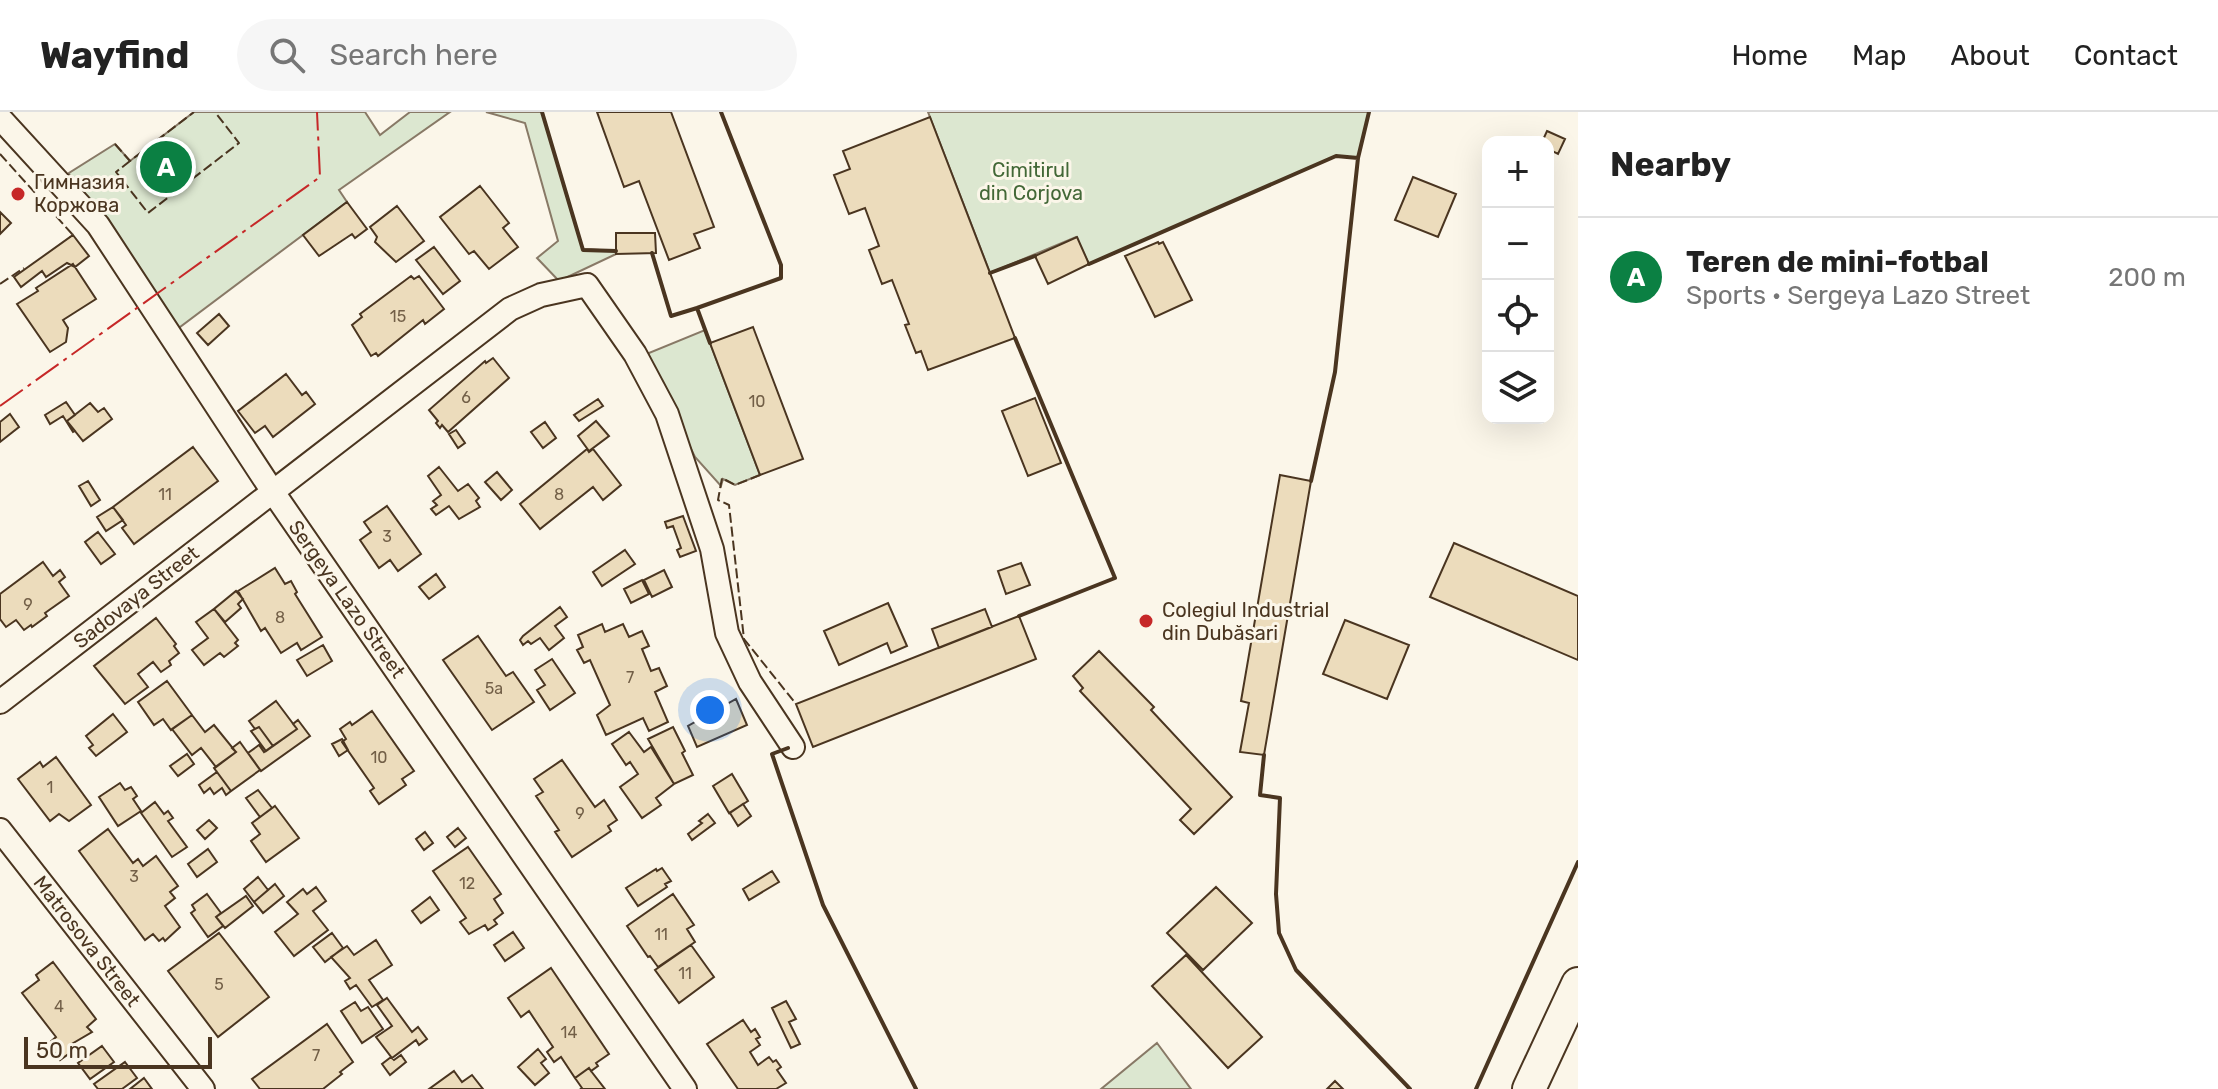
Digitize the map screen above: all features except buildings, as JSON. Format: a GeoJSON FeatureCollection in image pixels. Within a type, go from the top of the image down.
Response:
{"type":"FeatureCollection","features":[{"type":"Feature","properties":{"kind":"street","name":"Sergeya Lazo Street"},"geometry":{"type":"LineString","coordinates":[[0,118],[98,225],[273,492],[677,1086]]}},
{"type":"Feature","properties":{"kind":"street","name":"Sadovaya Street"},"geometry":{"type":"LineString","coordinates":[[0,702],[510,309],[541,295],[587,285],[635,354],[667,414],[712,549],[727,633],[750,682],[793,747]]}},
{"type":"Feature","properties":{"kind":"street","name":"Matrosova Street"},"geometry":{"type":"LineString","coordinates":[[0,830],[203,1089]]}},
{"type":"Feature","properties":{"kind":"street"},"geometry":{"type":"LineString","coordinates":[[1529,1089],[1578,984]]}},
{"type":"Feature","properties":{"kind":"green space"},"geometry":{"type":"Polygon","coordinates":[[[194,112],[365,112],[380,135],[410,112],[450,112],[339,190],[347,202],[176,330],[71,182],[69,173],[115,144],[130,161],[194,112]]]}},
{"type":"Feature","properties":{"kind":"green space"},"geometry":{"type":"Polygon","coordinates":[[[486,112],[542,112],[583,249],[616,251],[616,254],[559,281],[537,258],[558,241],[525,123],[486,112]]]}},
{"type":"Feature","properties":{"kind":"green space","name":"Cimitirul din Corjova"},"geometry":{"type":"Polygon","coordinates":[[[928,112],[1369,112],[1358,158],[1336,156],[1089,264],[1076,237],[990,273],[928,112]]]}},
{"type":"Feature","properties":{"kind":"green space"},"geometry":{"type":"Polygon","coordinates":[[[705,330],[760,475],[735,485],[723,479],[721,486],[695,457],[644,355],[705,330]]]}},
{"type":"Feature","properties":{"kind":"green space"},"geometry":{"type":"Polygon","coordinates":[[[1157,1043],[1191,1089],[1101,1089],[1157,1043]]]}},
{"type":"Feature","properties":{"kind":"fence"},"geometry":{"type":"LineString","coordinates":[[115,144],[130,161],[194,112]]}},
{"type":"Feature","properties":{"kind":"fence"},"geometry":{"type":"LineString","coordinates":[[130,161],[116,172],[148,213],[239,143],[215,112]]}},
{"type":"Feature","properties":{"kind":"fence"},"geometry":{"type":"LineString","coordinates":[[0,154],[73,235],[70,237]]}},
{"type":"Feature","properties":{"kind":"fence"},"geometry":{"type":"LineString","coordinates":[[0,284],[24,268]]}},
{"type":"Feature","properties":{"kind":"fence"},"geometry":{"type":"LineString","coordinates":[[760,475],[735,485],[722,478],[718,500],[729,505],[744,639],[796,704]]}},
{"type":"Feature","properties":{"kind":"wall"},"geometry":{"type":"LineString","coordinates":[[542,112],[583,250],[616,251]]}},
{"type":"Feature","properties":{"kind":"wall"},"geometry":{"type":"LineString","coordinates":[[710,343],[697,308],[781,278],[781,265],[721,112]]}},
{"type":"Feature","properties":{"kind":"wall"},"geometry":{"type":"LineString","coordinates":[[1358,158],[1369,112]]}},
{"type":"Feature","properties":{"kind":"wall"},"geometry":{"type":"LineString","coordinates":[[1089,264],[1336,156],[1358,158],[1335,372],[1311,481]]}},
{"type":"Feature","properties":{"kind":"wall"},"geometry":{"type":"LineString","coordinates":[[652,253],[671,316],[697,308]]}},
{"type":"Feature","properties":{"kind":"wall"},"geometry":{"type":"LineString","coordinates":[[990,273],[1035,256]]}},
{"type":"Feature","properties":{"kind":"wall"},"geometry":{"type":"LineString","coordinates":[[1015,338],[1115,578],[1019,616]]}},
{"type":"Feature","properties":{"kind":"wall"},"geometry":{"type":"LineString","coordinates":[[788,748],[772,754],[823,905],[916,1089]]}},
{"type":"Feature","properties":{"kind":"wall"},"geometry":{"type":"LineString","coordinates":[[1264,755],[1260,795],[1280,798],[1276,894],[1279,933],[1296,970],[1410,1089]]}},
{"type":"Feature","properties":{"kind":"wall"},"geometry":{"type":"LineString","coordinates":[[1476,1089],[1578,862]]}},
{"type":"Feature","properties":{"kind":"power"},"geometry":{"type":"LineString","coordinates":[[0,406],[320,177],[317,112]]}},
{"type":"Feature","properties":{"kind":"place","name":"Teren de mini-fotbal"},"geometry":{"type":"Point","coordinates":[166,167]}},
{"type":"Feature","properties":{"kind":"place","name":"Гимназия Коржова"},"geometry":{"type":"Point","coordinates":[18,194]}},
{"type":"Feature","properties":{"kind":"place","name":"Colegiul Industrial din Dubăsari"},"geometry":{"type":"Point","coordinates":[1146,621]}}]}
